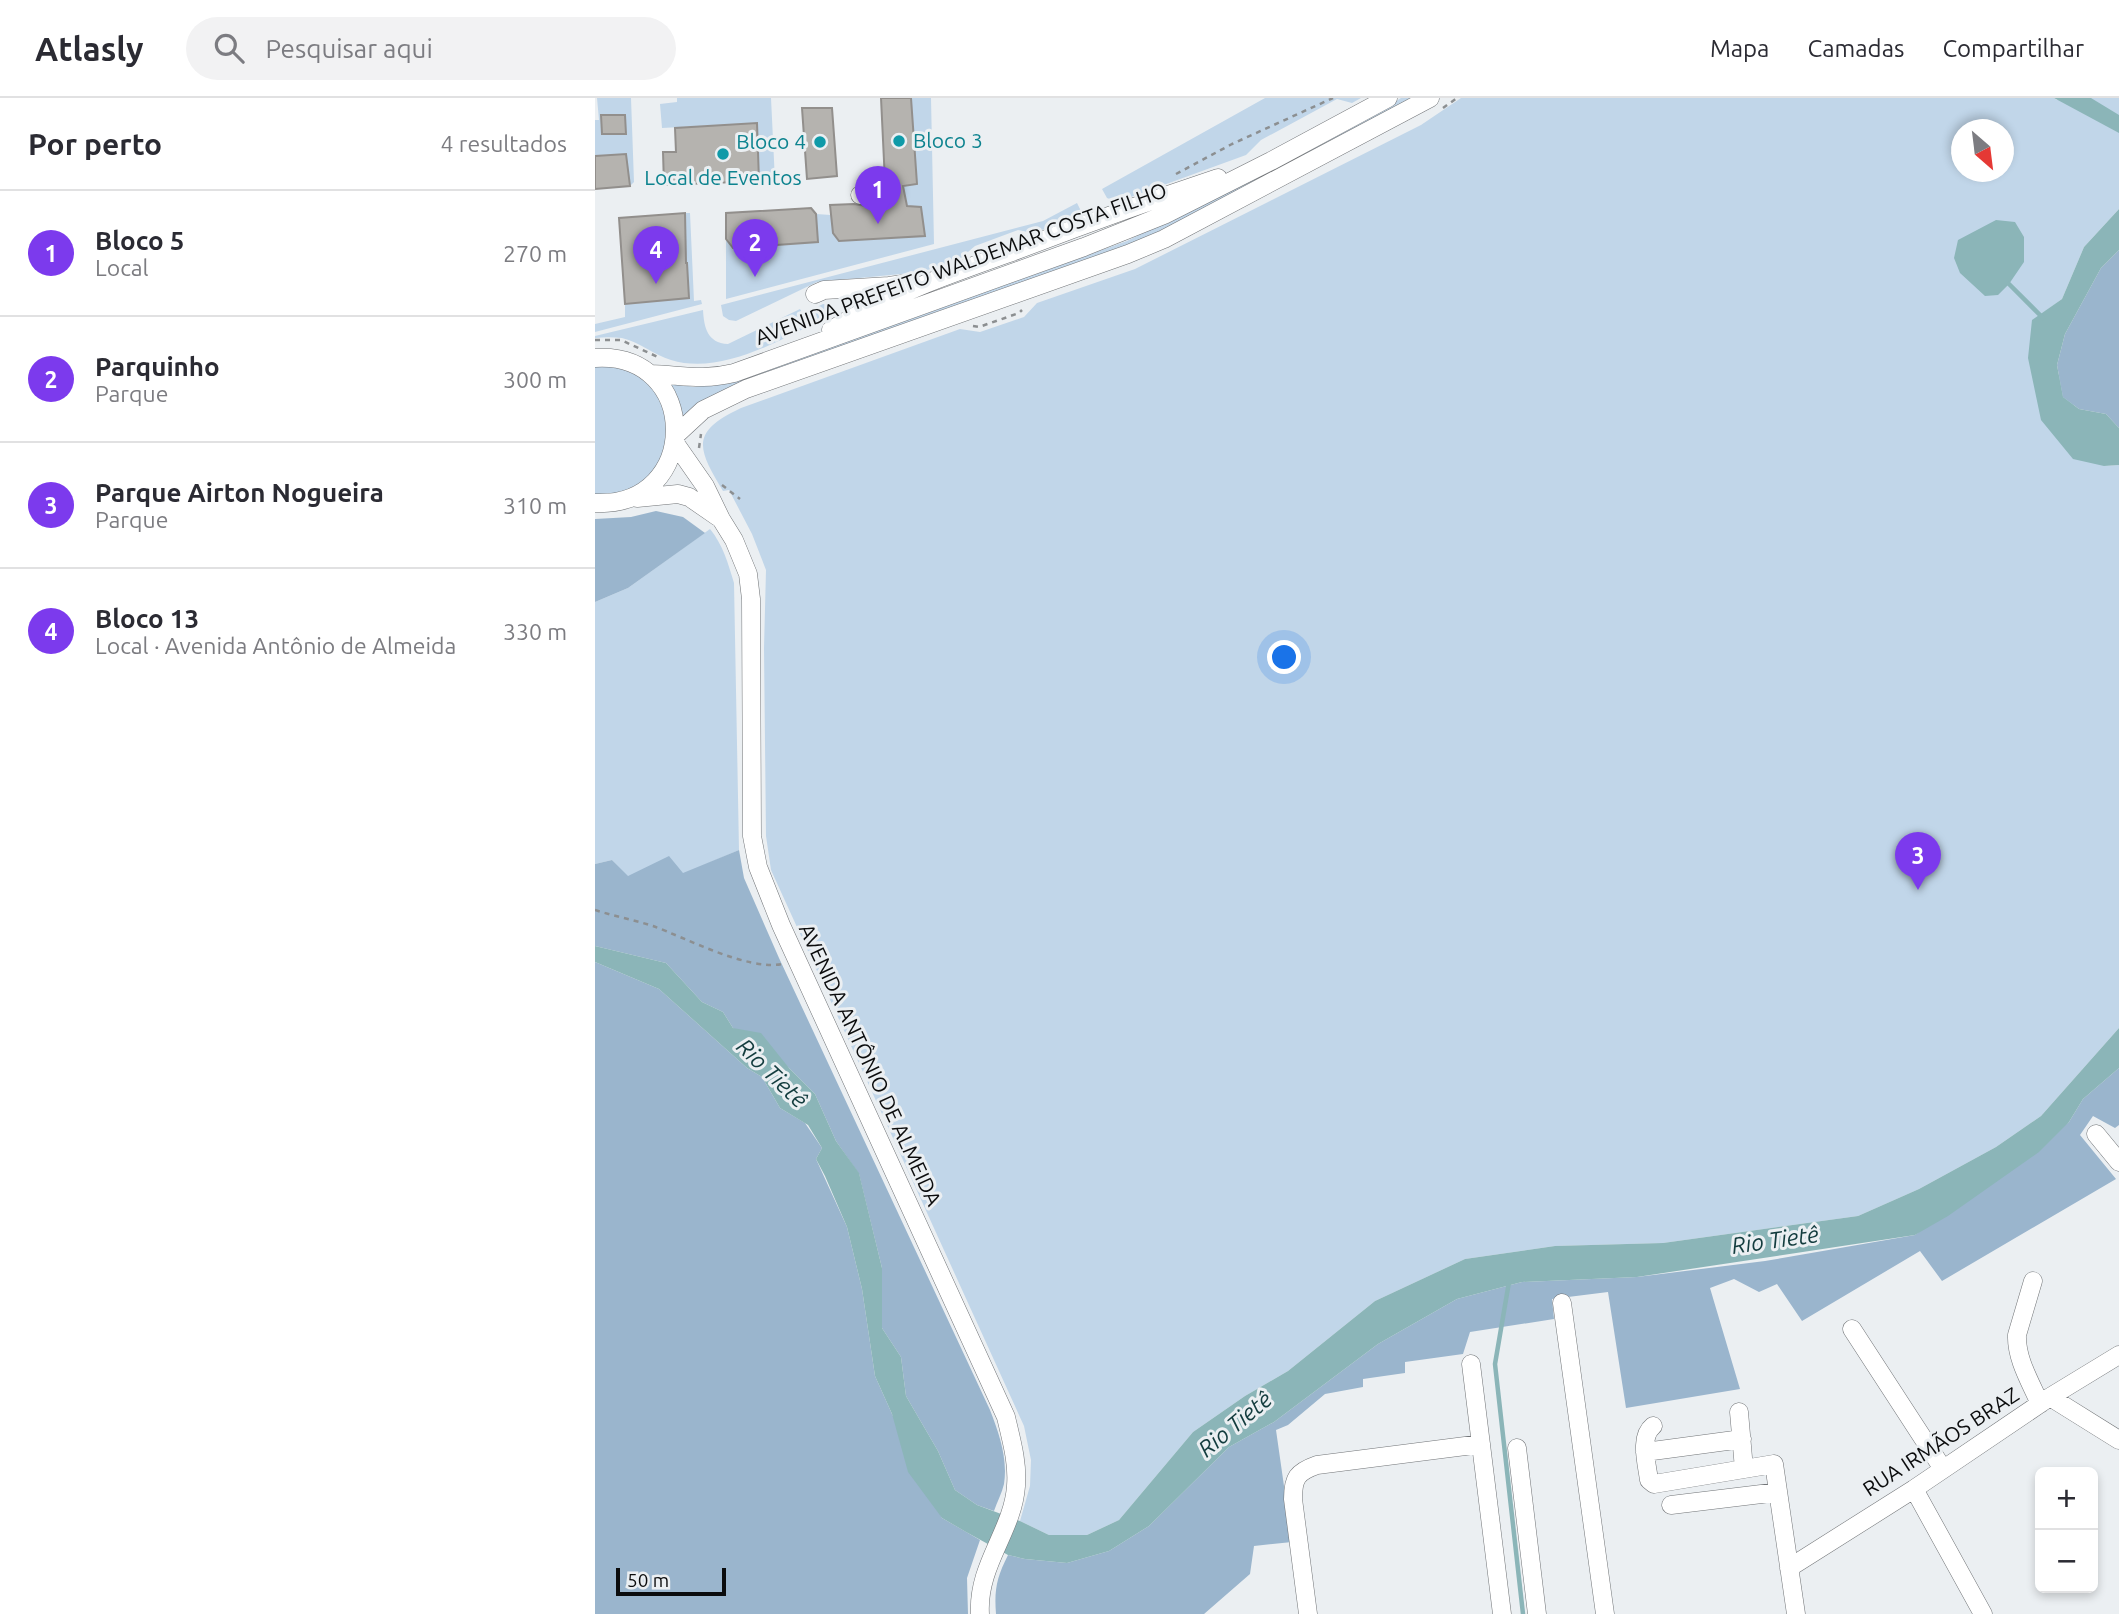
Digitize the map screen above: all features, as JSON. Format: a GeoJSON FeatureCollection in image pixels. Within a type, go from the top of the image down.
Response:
{"type":"FeatureCollection","features":[{"type":"Feature","properties":{"kind":"street","name":"AVENIDA PREFEITO WALDEMAR COSTA FILHO"},"geometry":{"type":"LineString","coordinates":[[650,374],[693,379],[734,373],[1107,238],[1164,215],[1388,98]]}},
{"type":"Feature","properties":{"kind":"street"},"geometry":{"type":"LineString","coordinates":[[676,439],[703,410],[746,389],[1140,249],[1430,98]]}},
{"type":"Feature","properties":{"kind":"street"},"geometry":{"type":"LineString","coordinates":[[792,353],[884,301],[948,275],[1271,161]]}},
{"type":"Feature","properties":{"kind":"street"},"geometry":{"type":"LineString","coordinates":[[837,326],[844,320],[846,313],[843,302],[837,296],[815,293],[824,290],[889,286],[948,275]]}},
{"type":"Feature","properties":{"kind":"street","name":"AVENIDA ANTÔNIO DE ALMEIDA"},"geometry":{"type":"LineString","coordinates":[[595,358],[609,357],[631,362],[650,374],[671,402],[676,419],[676,439],[670,461],[646,490],[629,499]]}},
{"type":"Feature","properties":{"kind":"street","name":"AVENIDA ANTÔNIO DE ALMEIDA"},"geometry":{"type":"LineString","coordinates":[[676,439],[705,486],[748,574],[751,599],[752,836],[758,867],[797,960],[1006,1417],[1016,1465],[1016,1487],[1011,1508],[983,1576],[979,1614]]}},
{"type":"Feature","properties":{"kind":"street","name":"AVENIDA ANTÔNIO DE ALMEIDA"},"geometry":{"type":"LineString","coordinates":[[595,503],[678,494],[689,497],[721,519]]}},
{"type":"Feature","properties":{"kind":"street"},"geometry":{"type":"LineString","coordinates":[[2096,1134],[2119,1162]]}},
{"type":"Feature","properties":{"kind":"street"},"geometry":{"type":"LineString","coordinates":[[2033,1281],[2018,1335],[2020,1356],[2045,1401],[2119,1440]]}},
{"type":"Feature","properties":{"kind":"street"},"geometry":{"type":"LineString","coordinates":[[1562,1303],[1605,1614]]}},
{"type":"Feature","properties":{"kind":"street"},"geometry":{"type":"LineString","coordinates":[[1853,1329],[1943,1469]]}},
{"type":"Feature","properties":{"kind":"street","name":"RUA IRMÃOS BRAZ"},"geometry":{"type":"LineString","coordinates":[[1789,1568],[1914,1489],[2045,1401],[2119,1356]]}},
{"type":"Feature","properties":{"kind":"street"},"geometry":{"type":"LineString","coordinates":[[1471,1364],[1502,1614]]}},
{"type":"Feature","properties":{"kind":"street"},"geometry":{"type":"LineString","coordinates":[[1739,1412],[1744,1469]]}},
{"type":"Feature","properties":{"kind":"street"},"geometry":{"type":"LineString","coordinates":[[1653,1426],[1646,1433],[1645,1452],[1649,1480],[1654,1484],[1774,1464],[1796,1614]]}},
{"type":"Feature","properties":{"kind":"street"},"geometry":{"type":"LineString","coordinates":[[1645,1452],[1742,1439]]}},
{"type":"Feature","properties":{"kind":"street"},"geometry":{"type":"LineString","coordinates":[[1308,1614],[1293,1499],[1293,1487],[1302,1470],[1317,1465],[1481,1444]]}},
{"type":"Feature","properties":{"kind":"street"},"geometry":{"type":"LineString","coordinates":[[1517,1448],[1538,1614]]}},
{"type":"Feature","properties":{"kind":"street"},"geometry":{"type":"LineString","coordinates":[[1914,1489],[1983,1614]]}},
{"type":"Feature","properties":{"kind":"street"},"geometry":{"type":"LineString","coordinates":[[1671,1505],[1778,1492]]}},
{"type":"Feature","properties":{"kind":"path"},"geometry":{"type":"LineString","coordinates":[[595,910],[651,926],[754,963],[772,966],[797,960]]}},
{"type":"Feature","properties":{"kind":"shaded area"},"geometry":{"type":"Polygon","coordinates":[[[597,98],[631,98],[634,182],[630,186],[595,156],[595,120],[599,120],[597,98]]]}},
{"type":"Feature","properties":{"kind":"shaded area"},"geometry":{"type":"Polygon","coordinates":[[[677,98],[771,98],[775,181],[759,181],[757,123],[662,128],[660,104],[677,102],[677,98]]]}},
{"type":"Feature","properties":{"kind":"shaded area"},"geometry":{"type":"Polygon","coordinates":[[[911,98],[931,98],[934,244],[726,299],[726,239],[733,248],[818,242],[816,214],[831,215],[839,241],[925,236],[921,208],[885,203],[885,187],[917,184],[911,98]]]}},
{"type":"Feature","properties":{"kind":"shaded area"},"geometry":{"type":"Polygon","coordinates":[[[1265,98],[1361,98],[1352,103],[1337,99],[1261,140],[1246,155],[1117,202],[1107,198],[1102,189],[1265,98]]]}},
{"type":"Feature","properties":{"kind":"shaded area"},"geometry":{"type":"Polygon","coordinates":[[[1401,98],[1419,98],[1129,248],[717,393],[683,417],[675,392],[668,382],[693,387],[725,384],[1127,241],[1363,122],[1401,98]]]}},
{"type":"Feature","properties":{"kind":"shaded area"},"geometry":{"type":"Polygon","coordinates":[[[1461,98],[2119,98],[2119,209],[2084,247],[2062,299],[2032,321],[2104,466],[2119,465],[2119,1028],[2041,1116],[1996,1147],[1919,1189],[1858,1216],[1663,1243],[1555,1246],[1465,1259],[1375,1301],[1288,1371],[1245,1396],[1193,1432],[1119,1520],[1087,1535],[1049,1535],[1020,1521],[1030,1486],[1031,1460],[1024,1426],[771,870],[766,836],[766,570],[752,534],[729,490],[723,491],[708,463],[703,442],[713,425],[741,408],[960,329],[980,332],[1024,317],[1037,303],[1135,269],[1421,125],[1461,98]]]}},
{"type":"Feature","properties":{"kind":"shaded area"},"geometry":{"type":"Polygon","coordinates":[[[1077,203],[1082,213],[1074,219],[1033,233],[1018,230],[975,246],[961,258],[922,272],[817,282],[736,321],[723,316],[721,305],[1043,221],[1077,203]]]}},
{"type":"Feature","properties":{"kind":"shaded area"},"geometry":{"type":"Polygon","coordinates":[[[685,213],[690,213],[694,301],[701,300],[702,304],[595,332],[595,324],[625,317],[625,304],[689,298],[687,263],[623,269],[685,213]]]}},
{"type":"Feature","properties":{"kind":"shaded area"},"geometry":{"type":"Polygon","coordinates":[[[2119,250],[2119,428],[2106,414],[2079,409],[2063,397],[2057,365],[2065,334],[2101,268],[2119,250]]]}},
{"type":"Feature","properties":{"kind":"shaded area"},"geometry":{"type":"Polygon","coordinates":[[[823,304],[830,305],[833,309],[829,316],[773,344],[732,359],[711,363],[691,364],[671,360],[622,338],[595,338],[703,310],[708,333],[715,341],[728,344],[800,309],[803,314],[823,304]]]}},
{"type":"Feature","properties":{"kind":"shaded area"},"geometry":{"type":"Polygon","coordinates":[[[595,362],[629,366],[666,401],[667,451],[647,480],[620,493],[595,494],[595,362]]]}},
{"type":"Feature","properties":{"kind":"shaded area"},"geometry":{"type":"Polygon","coordinates":[[[656,511],[683,517],[705,533],[628,588],[595,602],[595,519],[631,517],[656,511]]]}},
{"type":"Feature","properties":{"kind":"shaded area"},"geometry":{"type":"Polygon","coordinates":[[[710,529],[722,548],[734,583],[739,850],[683,874],[627,876],[612,860],[595,864],[595,602],[628,588],[710,529]]]}},
{"type":"Feature","properties":{"kind":"shaded area"},"geometry":{"type":"Polygon","coordinates":[[[739,850],[744,878],[779,958],[990,1410],[1005,1465],[1004,1484],[994,1511],[977,1505],[955,1490],[938,1451],[906,1396],[901,1357],[882,1328],[882,1268],[859,1174],[836,1141],[815,1094],[789,1068],[733,1028],[723,1012],[702,1002],[666,963],[595,946],[595,864],[612,860],[628,876],[669,856],[683,873],[739,850]]]}},
{"type":"Feature","properties":{"kind":"shaded area"},"geometry":{"type":"Polygon","coordinates":[[[595,962],[659,989],[747,1068],[762,1077],[780,1108],[805,1123],[822,1148],[816,1159],[847,1227],[862,1289],[875,1376],[942,1518],[980,1540],[967,1578],[968,1614],[595,1614],[595,962]]]}},
{"type":"Feature","properties":{"kind":"shaded area"},"geometry":{"type":"Polygon","coordinates":[[[2119,1068],[2119,1125],[2115,1128],[2093,1116],[2080,1135],[2116,1179],[1942,1281],[1920,1251],[1802,1321],[1777,1284],[1759,1292],[1734,1279],[1710,1288],[1740,1389],[1626,1408],[1608,1292],[1552,1299],[1554,1319],[1470,1332],[1463,1354],[1405,1362],[1405,1373],[1363,1379],[1363,1387],[1325,1394],[1288,1425],[1276,1430],[1292,1542],[1254,1546],[1250,1574],[1204,1614],[996,1614],[997,1583],[1008,1555],[1067,1563],[1109,1551],[1149,1526],[1229,1447],[1274,1422],[1378,1344],[1457,1299],[1522,1282],[1637,1277],[1765,1261],[1915,1235],[2069,1122],[2083,1099],[2119,1068]]]}},
{"type":"Feature","properties":{"kind":"water"},"geometry":{"type":"Polygon","coordinates":[[[2054,98],[2091,98],[2119,115],[2119,133],[2054,98]]]}},
{"type":"Feature","properties":{"kind":"water"},"geometry":{"type":"Polygon","coordinates":[[[2119,209],[2119,250],[2101,268],[2065,334],[2057,365],[2063,397],[2079,409],[2106,414],[2119,428],[2119,465],[2104,466],[2073,459],[2041,420],[2028,358],[2032,320],[2062,299],[2084,247],[2119,209]]]}},
{"type":"Feature","properties":{"kind":"water"},"geometry":{"type":"Polygon","coordinates":[[[1996,220],[2015,222],[2024,237],[2024,262],[1998,295],[1985,296],[1960,273],[1954,258],[1958,240],[1996,220]]]}},
{"type":"Feature","properties":{"kind":"water","name":"Rio Tietê"},"geometry":{"type":"Polygon","coordinates":[[[595,946],[666,963],[702,1002],[723,1012],[733,1028],[761,1033],[789,1068],[815,1094],[836,1141],[859,1173],[882,1268],[882,1328],[901,1357],[906,1396],[938,1451],[955,1490],[977,1505],[1049,1535],[1087,1535],[1119,1520],[1193,1432],[1245,1396],[1288,1371],[1375,1301],[1465,1259],[1555,1246],[1663,1243],[1858,1216],[1919,1189],[1996,1147],[2041,1116],[2119,1028],[2119,1068],[2083,1099],[2069,1122],[2039,1152],[1948,1216],[1915,1235],[1637,1277],[1522,1282],[1457,1299],[1378,1344],[1274,1422],[1229,1447],[1149,1526],[1109,1551],[1067,1563],[1008,1555],[942,1518],[908,1472],[892,1414],[875,1376],[862,1289],[847,1227],[816,1159],[822,1148],[808,1125],[780,1108],[762,1077],[747,1068],[659,989],[595,962],[595,946]]]}},
{"type":"Feature","properties":{"kind":"building"},"geometry":{"type":"Polygon","coordinates":[[[881,98],[911,98],[917,184],[903,186],[907,206],[921,207],[925,236],[839,241],[833,233],[830,205],[866,206],[886,203],[881,98]]]}},
{"type":"Feature","properties":{"kind":"building","name":"Bloco 4"},"geometry":{"type":"Polygon","coordinates":[[[802,108],[832,108],[837,176],[807,179],[802,108]]]}},
{"type":"Feature","properties":{"kind":"building"},"geometry":{"type":"Polygon","coordinates":[[[601,115],[625,115],[626,134],[602,134],[601,115]]]}},
{"type":"Feature","properties":{"kind":"building","name":"Local de Eventos"},"geometry":{"type":"Polygon","coordinates":[[[757,123],[759,181],[664,185],[663,152],[676,152],[675,128],[757,123]]]}},
{"type":"Feature","properties":{"kind":"building"},"geometry":{"type":"Polygon","coordinates":[[[626,154],[630,186],[595,189],[595,156],[626,154]]]}},
{"type":"Feature","properties":{"kind":"building"},"geometry":{"type":"Polygon","coordinates":[[[811,208],[816,214],[818,242],[733,248],[726,239],[726,213],[811,208]]]}},
{"type":"Feature","properties":{"kind":"building"},"geometry":{"type":"Polygon","coordinates":[[[685,213],[689,298],[625,304],[619,218],[685,213]]]}},
{"type":"Feature","properties":{"kind":"waterway"},"geometry":{"type":"LineString","coordinates":[[2009,284],[2043,318]]}},
{"type":"Feature","properties":{"kind":"waterway"},"geometry":{"type":"LineString","coordinates":[[1509,1282],[1495,1364],[1523,1614]]}},
{"type":"Feature","properties":{"kind":"place","name":"Bloco 3"},"geometry":{"type":"Point","coordinates":[899,141]}},
{"type":"Feature","properties":{"kind":"place","name":"Bloco 4"},"geometry":{"type":"Point","coordinates":[820,142]}},
{"type":"Feature","properties":{"kind":"place","name":"Local de Eventos"},"geometry":{"type":"Point","coordinates":[723,154]}},
{"type":"Feature","properties":{"kind":"place","name":"Bloco 5"},"geometry":{"type":"Point","coordinates":[878,224]}},
{"type":"Feature","properties":{"kind":"place","name":"Parquinho"},"geometry":{"type":"Point","coordinates":[755,277]}},
{"type":"Feature","properties":{"kind":"place","name":"Bloco 13"},"geometry":{"type":"Point","coordinates":[656,284]}},
{"type":"Feature","properties":{"kind":"place","name":"Parque Airton Nogueira"},"geometry":{"type":"Point","coordinates":[1918,890]}}]}
